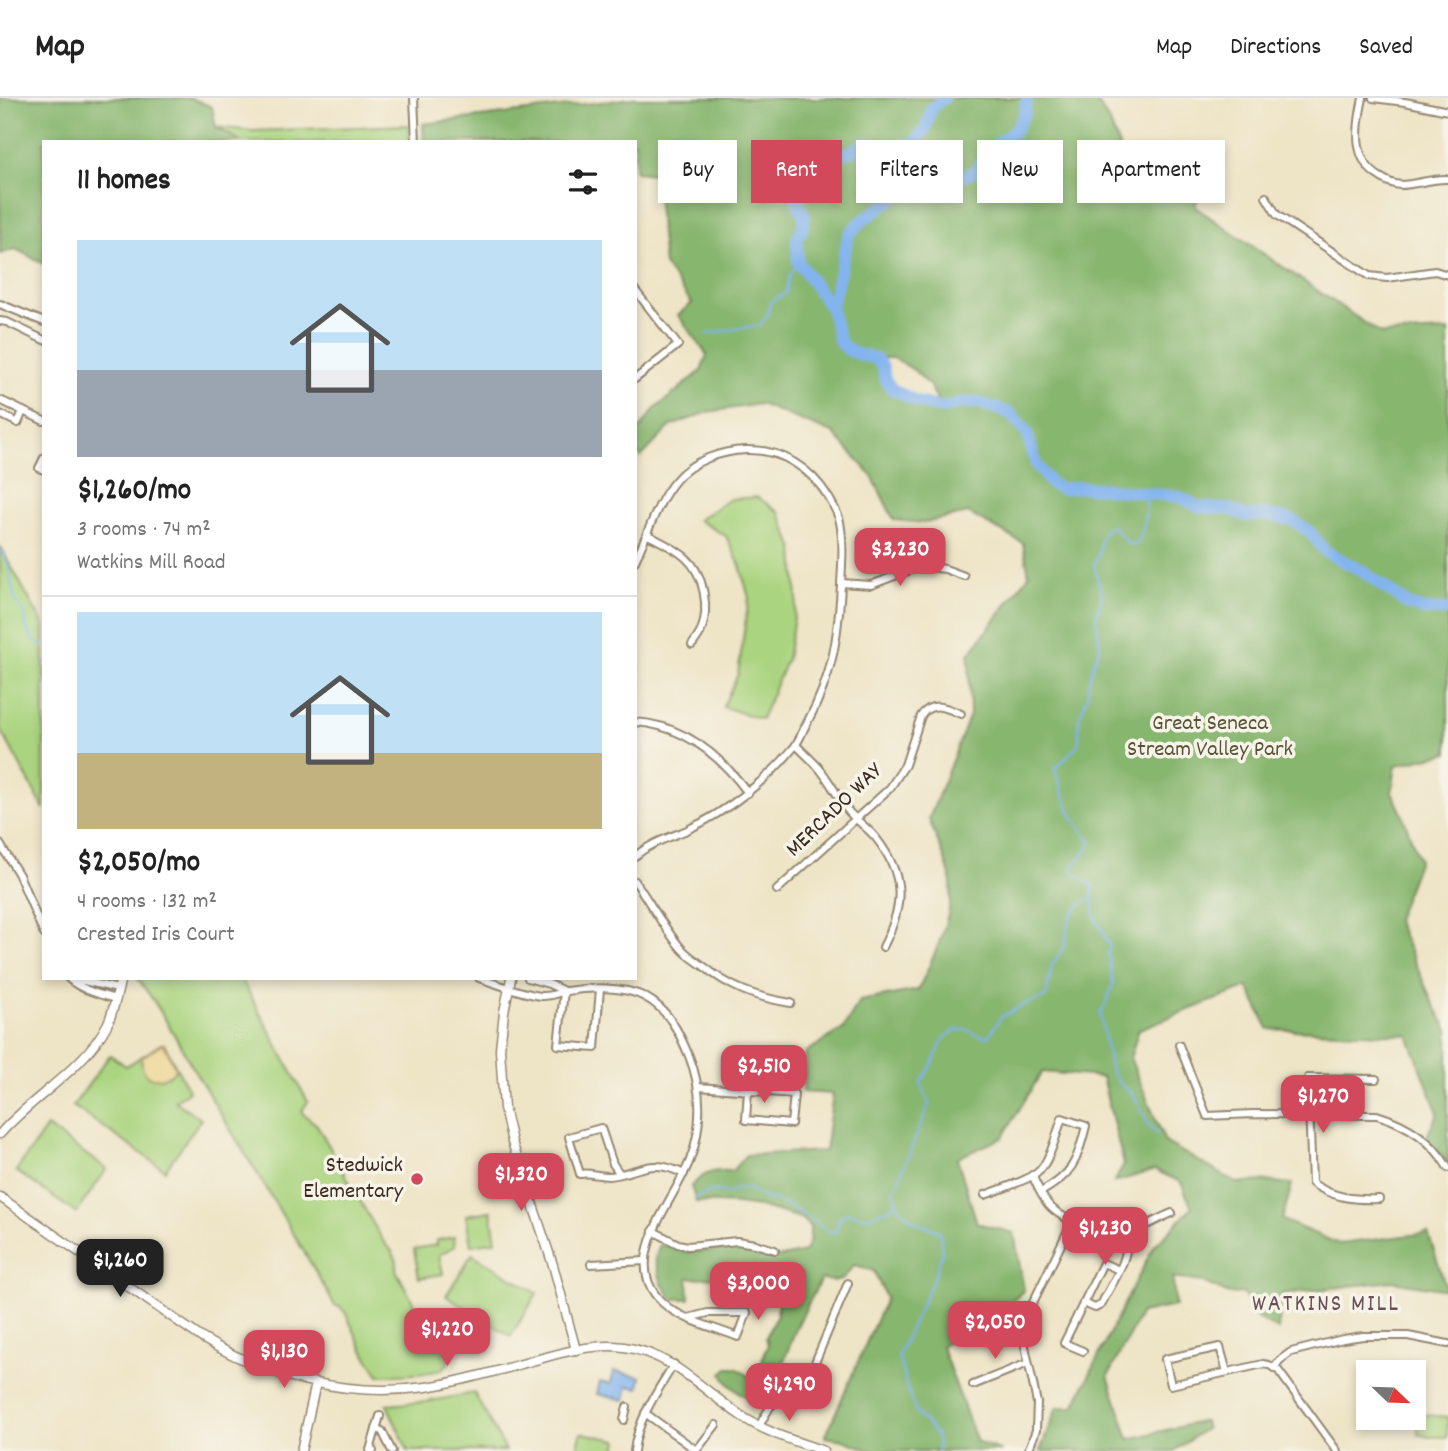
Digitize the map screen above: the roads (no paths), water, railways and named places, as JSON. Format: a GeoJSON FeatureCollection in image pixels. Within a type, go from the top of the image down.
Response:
{"type":"FeatureCollection","features":[{"type":"Feature","properties":{"kind":"street"},"geometry":{"type":"LineString","coordinates":[[414,98],[416,140]]}},
{"type":"Feature","properties":{"kind":"street"},"geometry":{"type":"LineString","coordinates":[[1363,98],[1357,129],[1359,151],[1373,173],[1391,184],[1403,185],[1436,178],[1448,179]]}},
{"type":"Feature","properties":{"kind":"street"},"geometry":{"type":"LineString","coordinates":[[1373,98],[1448,111]]}},
{"type":"Feature","properties":{"kind":"street"},"geometry":{"type":"LineString","coordinates":[[1266,197],[1277,215],[1369,276],[1387,278],[1435,271],[1448,275]]}},
{"type":"Feature","properties":{"kind":"street"},"geometry":{"type":"LineString","coordinates":[[637,293],[678,345],[637,377]]}},
{"type":"Feature","properties":{"kind":"street"},"geometry":{"type":"LineString","coordinates":[[0,304],[42,321]]}},
{"type":"Feature","properties":{"kind":"street"},"geometry":{"type":"LineString","coordinates":[[0,321],[42,339]]}},
{"type":"Feature","properties":{"kind":"street"},"geometry":{"type":"LineString","coordinates":[[0,400],[42,420]]}},
{"type":"Feature","properties":{"kind":"street"},"geometry":{"type":"LineString","coordinates":[[0,415],[18,423],[23,411]]}},
{"type":"Feature","properties":{"kind":"street"},"geometry":{"type":"LineString","coordinates":[[637,557],[661,503],[676,480],[693,466],[734,450],[751,450],[789,458],[813,476],[835,509],[843,555],[838,626],[832,663],[796,745],[748,793],[725,810],[687,830],[647,846],[637,854]]}},
{"type":"Feature","properties":{"kind":"street"},"geometry":{"type":"LineString","coordinates":[[648,535],[675,549],[696,571],[705,602],[701,630],[692,645]]}},
{"type":"Feature","properties":{"kind":"street"},"geometry":{"type":"LineString","coordinates":[[841,583],[872,585],[921,566],[945,569],[964,576]]}},
{"type":"Feature","properties":{"kind":"street","name":"MERCADO WAY"},"geometry":{"type":"LineString","coordinates":[[777,890],[890,788],[905,765],[921,716],[926,709],[941,706],[961,714]]}},
{"type":"Feature","properties":{"kind":"street"},"geometry":{"type":"LineString","coordinates":[[637,722],[669,729],[695,741],[725,765],[748,793]]}},
{"type":"Feature","properties":{"kind":"street"},"geometry":{"type":"LineString","coordinates":[[796,745],[818,766],[838,796],[877,839],[889,858],[899,884],[898,911],[883,947]]}},
{"type":"Feature","properties":{"kind":"street"},"geometry":{"type":"LineString","coordinates":[[0,844],[19,875],[42,929]]}},
{"type":"Feature","properties":{"kind":"street"},"geometry":{"type":"LineString","coordinates":[[637,884],[684,951],[719,979],[765,999],[791,1003]]}},
{"type":"Feature","properties":{"kind":"street"},"geometry":{"type":"LineString","coordinates":[[70,980],[92,992],[117,994]]}},
{"type":"Feature","properties":{"kind":"street"},"geometry":{"type":"LineString","coordinates":[[0,1134],[28,1105],[90,1052],[106,1028],[120,980]]}},
{"type":"Feature","properties":{"kind":"street"},"geometry":{"type":"LineString","coordinates":[[491,980],[509,983],[541,996],[556,995],[564,991],[627,990],[641,995],[660,1008],[677,1029],[692,1064],[698,1087],[696,1142],[684,1174],[653,1231],[645,1261],[651,1285],[658,1297],[688,1318],[738,1336],[747,1313],[708,1313],[688,1318]]}},
{"type":"Feature","properties":{"kind":"street"},"geometry":{"type":"LineString","coordinates":[[535,980],[564,991]]}},
{"type":"Feature","properties":{"kind":"street"},"geometry":{"type":"LineString","coordinates":[[509,983],[500,1049],[504,1108],[512,1142],[553,1265],[576,1350]]}},
{"type":"Feature","properties":{"kind":"street"},"geometry":{"type":"LineString","coordinates":[[564,991],[558,1045],[595,1048],[600,989]]}},
{"type":"Feature","properties":{"kind":"street"},"geometry":{"type":"LineString","coordinates":[[1179,1045],[1207,1116],[1377,1115],[1417,1132],[1448,1168]]}},
{"type":"Feature","properties":{"kind":"street"},"geometry":{"type":"LineString","coordinates":[[1376,1079],[1308,1078],[1312,1183],[1352,1200],[1379,1199]]}},
{"type":"Feature","properties":{"kind":"street"},"geometry":{"type":"LineString","coordinates":[[698,1087],[748,1090],[794,1094],[792,1124],[746,1120],[748,1090]]}},
{"type":"Feature","properties":{"kind":"street"},"geometry":{"type":"LineString","coordinates":[[985,1195],[1037,1174],[1043,1167],[1062,1118],[1086,1126],[1068,1173],[1041,1192]]}},
{"type":"Feature","properties":{"kind":"street"},"geometry":{"type":"LineString","coordinates":[[620,1174],[613,1164],[601,1128],[569,1137],[580,1174],[588,1172],[607,1176],[620,1174],[655,1165],[684,1174]]}},
{"type":"Feature","properties":{"kind":"street"},"geometry":{"type":"LineString","coordinates":[[1032,1175],[1048,1204],[1072,1222],[1088,1228],[1116,1234],[1126,1233],[1172,1213]]}},
{"type":"Feature","properties":{"kind":"street"},"geometry":{"type":"LineString","coordinates":[[0,1196],[211,1343],[260,1367],[316,1383],[368,1390],[426,1387],[576,1350],[605,1346],[623,1347],[649,1353],[674,1364],[759,1426],[824,1451]]}},
{"type":"Feature","properties":{"kind":"street"},"geometry":{"type":"LineString","coordinates":[[1028,1451],[1036,1430],[1037,1403],[1024,1342],[1025,1319],[1072,1222]]}},
{"type":"Feature","properties":{"kind":"street"},"geometry":{"type":"LineString","coordinates":[[653,1231],[678,1244],[688,1246],[737,1241],[775,1250]]}},
{"type":"Feature","properties":{"kind":"street"},"geometry":{"type":"LineString","coordinates":[[1083,1303],[1098,1307],[1127,1250],[1126,1233]]}},
{"type":"Feature","properties":{"kind":"street"},"geometry":{"type":"LineString","coordinates":[[591,1264],[645,1261]]}},
{"type":"Feature","properties":{"kind":"street"},"geometry":{"type":"LineString","coordinates":[[1083,1351],[1064,1343],[1103,1263],[1119,1270]]}},
{"type":"Feature","properties":{"kind":"street"},"geometry":{"type":"LineString","coordinates":[[759,1426],[769,1407],[800,1391],[809,1377],[848,1283]]}},
{"type":"Feature","properties":{"kind":"street"},"geometry":{"type":"LineString","coordinates":[[1274,1368],[1291,1352],[1363,1336],[1409,1336],[1448,1344]]}},
{"type":"Feature","properties":{"kind":"street"},"geometry":{"type":"LineString","coordinates":[[1227,1372],[1220,1347],[1165,1359],[1171,1385],[1263,1364],[1274,1368],[1285,1379],[1335,1450]]}},
{"type":"Feature","properties":{"kind":"street"},"geometry":{"type":"LineString","coordinates":[[973,1385],[1028,1363]]}},
{"type":"Feature","properties":{"kind":"street"},"geometry":{"type":"LineString","coordinates":[[634,1451],[645,1413],[674,1364]]}},
{"type":"Feature","properties":{"kind":"street"},"geometry":{"type":"LineString","coordinates":[[301,1451],[316,1383]]}},
{"type":"Feature","properties":{"kind":"street"},"geometry":{"type":"LineString","coordinates":[[624,1420],[627,1408]]}},
{"type":"Feature","properties":{"kind":"street"},"geometry":{"type":"LineString","coordinates":[[645,1413],[696,1451],[716,1425]]}},
{"type":"Feature","properties":{"kind":"street"},"geometry":{"type":"LineString","coordinates":[[373,1451],[370,1450],[380,1416]]}},
{"type":"Feature","properties":{"kind":"street"},"geometry":{"type":"LineString","coordinates":[[376,1429],[382,1431],[392,1451]]}},
{"type":"Feature","properties":{"kind":"water"},"geometry":{"type":"Polygon","coordinates":[[[614,1371],[641,1377],[639,1388],[628,1386],[625,1400],[597,1394],[600,1382],[611,1384],[614,1371]]]}},
{"type":"Feature","properties":{"kind":"waterway"},"geometry":{"type":"LineString","coordinates":[[944,98],[932,108],[925,130],[913,143],[888,149],[866,143],[850,152],[819,153],[797,165],[793,175],[797,202],[805,216],[803,228],[797,238],[798,262],[831,308],[840,343],[850,351],[875,358],[883,367],[885,379],[892,389],[918,402],[942,408],[961,403],[979,403],[1010,413],[1027,433],[1036,464],[1050,483],[1062,489],[1079,487],[1180,497],[1199,507],[1233,510],[1245,516],[1266,515],[1292,520],[1309,531],[1325,551],[1364,572],[1407,604],[1423,610],[1448,610]]}},
{"type":"Feature","properties":{"kind":"waterway"},"geometry":{"type":"LineString","coordinates":[[831,308],[849,234],[915,182],[931,174],[964,176],[974,172],[995,146],[1015,130],[1024,115],[1027,98]]}},
{"type":"Feature","properties":{"kind":"waterway"},"geometry":{"type":"LineString","coordinates":[[842,164],[850,152]]}},
{"type":"Feature","properties":{"kind":"waterway"},"geometry":{"type":"LineString","coordinates":[[707,334],[759,326],[768,315],[770,302],[786,293],[788,279],[798,262]]}},
{"type":"Feature","properties":{"kind":"waterway"},"geometry":{"type":"LineString","coordinates":[[937,1451],[935,1433],[915,1409],[898,1355],[942,1254],[940,1232],[914,1221],[899,1208],[894,1192],[929,1104],[921,1082],[943,1039],[956,1030],[968,1030],[988,1037],[1001,1017],[1046,997],[1052,965],[1064,947],[1070,916],[1081,904],[1093,897],[1093,885],[1081,878],[1073,868],[1091,840],[1072,816],[1055,769],[1077,746],[1079,718],[1100,645],[1096,617],[1102,596],[1094,564],[1099,554],[1101,537],[1104,531],[1113,526],[1128,544],[1137,544],[1144,526],[1147,494]]}},
{"type":"Feature","properties":{"kind":"waterway"},"geometry":{"type":"LineString","coordinates":[[0,550],[9,566],[15,600],[25,614],[26,627],[33,640],[42,646]]}},
{"type":"Feature","properties":{"kind":"waterway"},"geometry":{"type":"LineString","coordinates":[[1093,897],[1095,917],[1110,946],[1108,954],[1113,983],[1100,1013],[1111,1071],[1120,1084],[1131,1092],[1147,1123],[1157,1134]]}},
{"type":"Feature","properties":{"kind":"waterway"},"geometry":{"type":"LineString","coordinates":[[694,1198],[715,1191],[728,1194],[738,1188],[748,1189],[790,1206],[828,1231],[836,1232],[839,1219],[846,1213],[869,1217],[895,1203]]}},
{"type":"Feature","properties":{"kind":"place","name":"Stedwick Elementary"},"geometry":{"type":"Point","coordinates":[417,1179]}},
{"type":"Feature","properties":{"kind":"district","name":"WATKINS MILL"},"geometry":{"type":"Point","coordinates":[1326,1305]}},
{"type":"Feature","properties":{"kind":"park label","name":"Great Seneca Stream Valley Park"},"geometry":{"type":"Point","coordinates":[1210,737]}}]}
